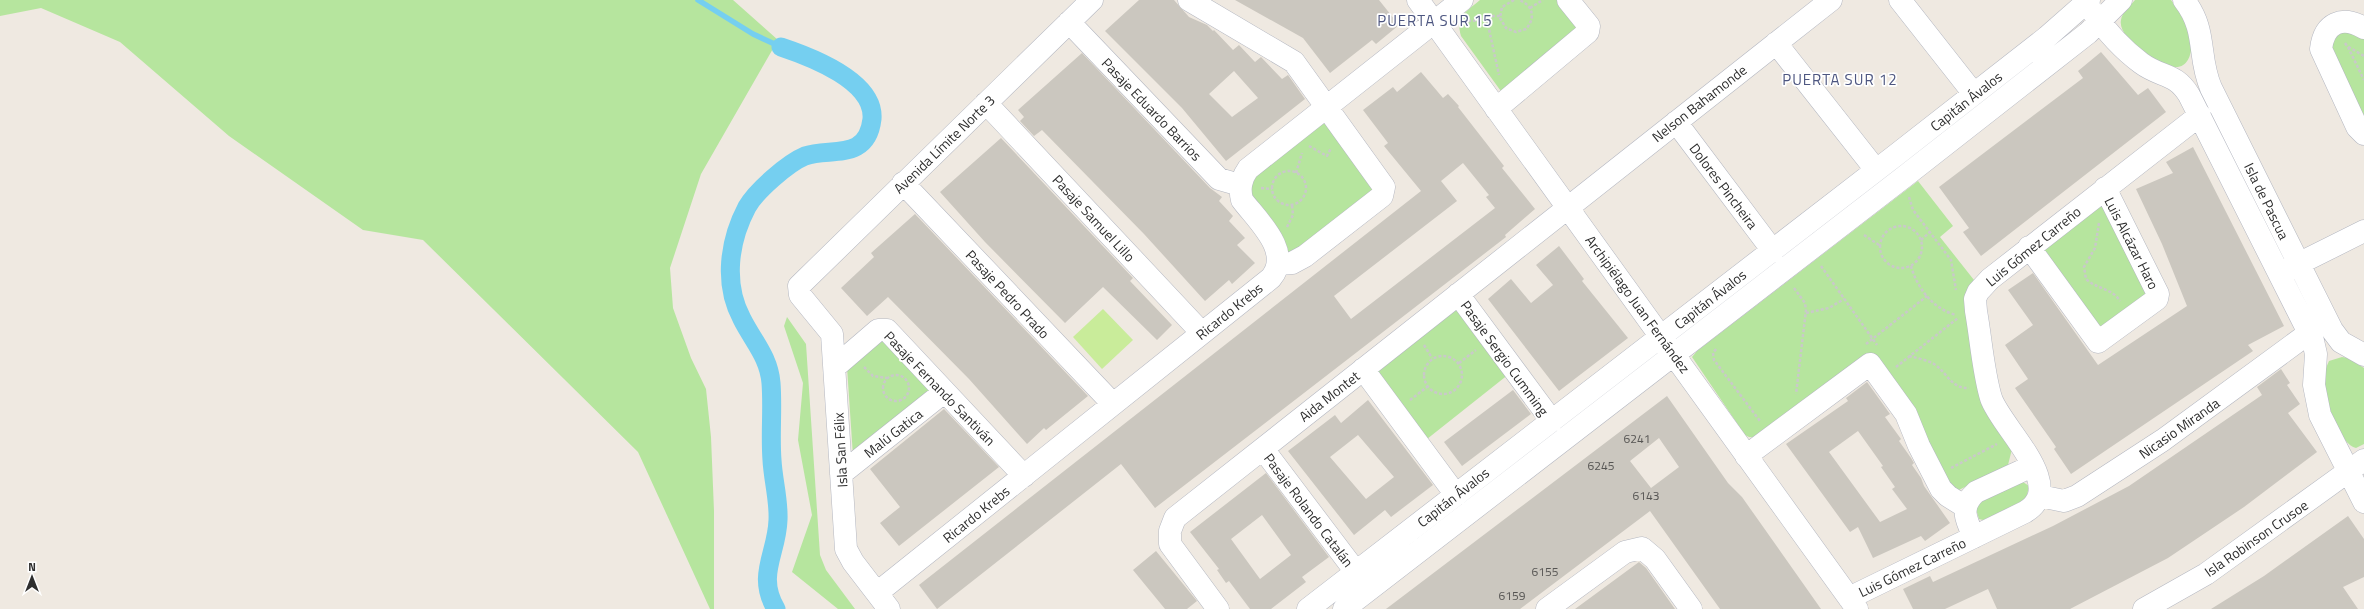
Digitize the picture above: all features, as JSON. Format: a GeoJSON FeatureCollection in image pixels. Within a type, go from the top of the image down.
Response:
{"type":"FeatureCollection","features":[{"type":"Feature","properties":{"kind":"street","name":"Avenida Límite Norte 3"},"geometry":{"type":"LineString","coordinates":[[799,289],[802,282],[1092,0]]}},
{"type":"Feature","properties":{"kind":"street"},"geometry":{"type":"LineString","coordinates":[[1189,0],[1294,62],[1326,107],[1385,190],[1382,196],[1305,256],[1292,263],[1278,264],[1276,246],[1242,200],[1240,185],[1248,169],[1326,107],[1462,0]]}},
{"type":"Feature","properties":{"kind":"street","name":"Archipiélago Juan Fernández"},"geometry":{"type":"LineString","coordinates":[[1418,0],[1853,603]]}},
{"type":"Feature","properties":{"kind":"street"},"geometry":{"type":"LineString","coordinates":[[1496,109],[1588,32],[1588,26],[1568,0]]}},
{"type":"Feature","properties":{"kind":"street","name":"Nelson Bahamonde"},"geometry":{"type":"LineString","coordinates":[[1568,206],[1831,0]]}},
{"type":"Feature","properties":{"kind":"street"},"geometry":{"type":"LineString","coordinates":[[1900,0],[1974,94]]}},
{"type":"Feature","properties":{"kind":"street","name":"Capitán Ávalos"},"geometry":{"type":"LineString","coordinates":[[1344,609],[1674,356],[2100,22],[2121,0]]}},
{"type":"Feature","properties":{"kind":"street","name":"Isla de Pascua"},"geometry":{"type":"LineString","coordinates":[[2184,0],[2198,27],[2204,55],[2206,76],[2335,336],[2341,342],[2364,355]]}},
{"type":"Feature","properties":{"kind":"street","name":"Capitán Ávalos"},"geometry":{"type":"LineString","coordinates":[[1308,609],[1773,251],[1974,94],[2087,1]]}},
{"type":"Feature","properties":{"kind":"street","name":"Isla de Pascua"},"geometry":{"type":"LineString","coordinates":[[2087,1],[2110,35],[2142,63],[2176,79],[2183,85],[2309,333],[2316,354],[2314,385],[2320,415],[2356,466],[2364,502]]}},
{"type":"Feature","properties":{"kind":"street"},"geometry":{"type":"LineString","coordinates":[[2364,28],[2348,20],[2337,22],[2328,31],[2321,50],[2357,127],[2364,134]]}},
{"type":"Feature","properties":{"kind":"street","name":"Pasaje Eduardo Barrios"},"geometry":{"type":"LineString","coordinates":[[1069,22],[1219,179],[1240,185]]}},
{"type":"Feature","properties":{"kind":"street"},"geometry":{"type":"LineString","coordinates":[[1776,43],[1876,170]]}},
{"type":"Feature","properties":{"kind":"street"},"geometry":{"type":"LineString","coordinates":[[2176,79],[2204,55]]}},
{"type":"Feature","properties":{"kind":"street","name":"Pasaje Samuel Lillo"},"geometry":{"type":"LineString","coordinates":[[986,103],[1202,333]]}},
{"type":"Feature","properties":{"kind":"street","name":"Luis Gómez Carreño"},"geometry":{"type":"LineString","coordinates":[[1853,603],[1974,537],[2031,509],[2040,496],[2039,482],[2032,466],[1991,397],[1975,299],[1983,285],[2029,247],[2200,116]]}},
{"type":"Feature","properties":{"kind":"street","name":"Dolores Pincheira"},"geometry":{"type":"LineString","coordinates":[[1676,122],[1773,251]]}},
{"type":"Feature","properties":{"kind":"street","name":"Pasaje Pedro Prado"},"geometry":{"type":"LineString","coordinates":[[904,183],[1113,404]]}},
{"type":"Feature","properties":{"kind":"street","name":"Luis Alcázar Haro"},"geometry":{"type":"LineString","coordinates":[[2029,247],[2098,342],[2157,299],[2158,294],[2102,190]]}},
{"type":"Feature","properties":{"kind":"street","name":"Aida Montet"},"geometry":{"type":"LineString","coordinates":[[1218,609],[1174,551],[1169,538],[1171,525],[1175,518],[1568,206]]}},
{"type":"Feature","properties":{"kind":"street"},"geometry":{"type":"LineString","coordinates":[[2279,274],[2364,231]]}},
{"type":"Feature","properties":{"kind":"street","name":"Ricardo Krebs"},"geometry":{"type":"LineString","coordinates":[[883,601],[1024,476],[1271,278],[1278,264]]}},
{"type":"Feature","properties":{"kind":"street","name":"Isla San Félix"},"geometry":{"type":"LineString","coordinates":[[799,289],[800,295],[830,330],[841,362],[841,474],[846,549],[853,562],[883,601]]}},
{"type":"Feature","properties":{"kind":"street","name":"Pasaje Sergio Cumming"},"geometry":{"type":"LineString","coordinates":[[1458,294],[1552,421]]}},
{"type":"Feature","properties":{"kind":"street","name":"Pasaje Fernando Santiván"},"geometry":{"type":"LineString","coordinates":[[841,362],[878,330],[883,328],[909,352],[944,392],[1024,476]]}},
{"type":"Feature","properties":{"kind":"street","name":"Nicasio Miranda"},"geometry":{"type":"LineString","coordinates":[[2040,496],[2064,501],[2077,496],[2163,440],[2309,333]]}},
{"type":"Feature","properties":{"kind":"street"},"geometry":{"type":"LineString","coordinates":[[2316,354],[2341,342]]}},
{"type":"Feature","properties":{"kind":"street"},"geometry":{"type":"LineString","coordinates":[[1746,456],[1865,356],[1906,414],[1919,446],[1941,489],[1948,496],[1964,506],[1976,492],[2032,466]]}},
{"type":"Feature","properties":{"kind":"street"},"geometry":{"type":"LineString","coordinates":[[1363,369],[1456,495]]}},
{"type":"Feature","properties":{"kind":"street","name":"Malú Gatica"},"geometry":{"type":"LineString","coordinates":[[841,474],[944,392]]}},
{"type":"Feature","properties":{"kind":"street","name":"Pasaje Rolando Catalán"},"geometry":{"type":"LineString","coordinates":[[1262,449],[1356,572]]}},
{"type":"Feature","properties":{"kind":"street","name":"Isla Robinson Crusoe"},"geometry":{"type":"LineString","coordinates":[[2144,609],[2206,574],[2356,466]]}},
{"type":"Feature","properties":{"kind":"street","name":"Luis Gómez Carreño"},"geometry":{"type":"LineString","coordinates":[[1964,506],[1965,519],[1974,537]]}},
{"type":"Feature","properties":{"kind":"street"},"geometry":{"type":"LineString","coordinates":[[1553,607],[1625,552],[1642,548],[1655,559],[1691,609]]}},
{"type":"Feature","properties":{"kind":"path"},"geometry":{"type":"LineString","coordinates":[[1514,0],[1502,7],[1500,16],[1506,28],[1512,32],[1520,32],[1526,29],[1531,22],[1532,15],[1530,8],[1526,2],[1519,0]]}},
{"type":"Feature","properties":{"kind":"path"},"geometry":{"type":"LineString","coordinates":[[1530,8],[1543,0]]}},
{"type":"Feature","properties":{"kind":"path"},"geometry":{"type":"LineString","coordinates":[[1462,22],[1487,20],[1493,16],[1500,16]]}},
{"type":"Feature","properties":{"kind":"path"},"geometry":{"type":"LineString","coordinates":[[1487,20],[1499,75]]}},
{"type":"Feature","properties":{"kind":"path"},"geometry":{"type":"LineString","coordinates":[[2348,46],[2364,80]]}},
{"type":"Feature","properties":{"kind":"path"},"geometry":{"type":"LineString","coordinates":[[1286,172],[1299,175],[1306,188],[1300,200],[1287,205],[1278,201],[1273,193],[1274,179],[1286,172]]}},
{"type":"Feature","properties":{"kind":"path"},"geometry":{"type":"LineString","coordinates":[[2102,190],[2096,244],[2085,264],[2085,275],[2090,283],[2115,294],[2131,318]]}},
{"type":"Feature","properties":{"kind":"path"},"geometry":{"type":"LineString","coordinates":[[1903,204],[1909,200]]}},
{"type":"Feature","properties":{"kind":"path"},"geometry":{"type":"LineString","coordinates":[[1898,226],[1909,227],[1921,240],[1922,245],[1920,257],[1911,266],[1900,269],[1889,265],[1881,257],[1879,245],[1883,235],[1898,226]]}},
{"type":"Feature","properties":{"kind":"path"},"geometry":{"type":"LineString","coordinates":[[1858,239],[1870,230]]}},
{"type":"Feature","properties":{"kind":"path"},"geometry":{"type":"LineString","coordinates":[[1921,240],[1930,232]]}},
{"type":"Feature","properties":{"kind":"path"},"geometry":{"type":"LineString","coordinates":[[1864,235],[1879,245]]}},
{"type":"Feature","properties":{"kind":"path"},"geometry":{"type":"LineString","coordinates":[[1816,272],[1828,263]]}},
{"type":"Feature","properties":{"kind":"path"},"geometry":{"type":"LineString","coordinates":[[1894,369],[1961,316],[1942,309],[1927,296],[1915,277],[1911,266]]}},
{"type":"Feature","properties":{"kind":"path"},"geometry":{"type":"LineString","coordinates":[[1789,292],[1800,284]]}},
{"type":"Feature","properties":{"kind":"path"},"geometry":{"type":"LineString","coordinates":[[1794,288],[1805,303],[1806,313],[1795,400],[1801,395]]}},
{"type":"Feature","properties":{"kind":"path"},"geometry":{"type":"LineString","coordinates":[[1865,356],[1927,296]]}},
{"type":"Feature","properties":{"kind":"path"},"geometry":{"type":"LineString","coordinates":[[1806,313],[1829,308],[1844,299]]}},
{"type":"Feature","properties":{"kind":"path"},"geometry":{"type":"LineString","coordinates":[[1720,345],[1713,353],[1714,360],[1757,420],[1763,422]]}},
{"type":"Feature","properties":{"kind":"path"},"geometry":{"type":"LineString","coordinates":[[841,362],[862,359],[865,368],[873,376],[881,378],[890,376],[902,376],[908,381],[909,393],[904,400],[895,402],[884,396],[884,383],[890,376],[897,370],[909,352]]}},
{"type":"Feature","properties":{"kind":"path"},"geometry":{"type":"LineString","coordinates":[[1440,355],[1448,356],[1456,360],[1462,372],[1461,381],[1456,389],[1444,394],[1431,390],[1425,383],[1423,374],[1429,361],[1440,355]]}},
{"type":"Feature","properties":{"kind":"path"},"geometry":{"type":"LineString","coordinates":[[1910,356],[1935,364],[1958,387],[1973,388]]}},
{"type":"Feature","properties":{"kind":"path"},"geometry":{"type":"LineString","coordinates":[[1947,469],[1998,443]]}},
{"type":"Feature","properties":{"kind":"green space"},"geometry":{"type":"Polygon","coordinates":[[[0,0],[733,0],[778,40],[701,174],[670,268],[673,308],[691,358],[706,389],[711,437],[714,511],[714,609],[710,609],[638,452],[423,240],[363,230],[229,136],[120,42],[41,8],[0,16],[0,0]]]}},
{"type":"Feature","properties":{"kind":"green space"},"geometry":{"type":"Polygon","coordinates":[[[1480,0],[1564,0],[1582,26],[1503,94],[1461,36],[1459,24],[1463,15],[1480,0]]]}},
{"type":"Feature","properties":{"kind":"green space"},"geometry":{"type":"Polygon","coordinates":[[[2135,0],[2171,0],[2184,18],[2190,31],[2192,44],[2189,58],[2186,63],[2175,67],[2159,62],[2140,50],[2125,35],[2121,27],[2121,20],[2125,11],[2135,0]]]}},
{"type":"Feature","properties":{"kind":"green space"},"geometry":{"type":"Polygon","coordinates":[[[2337,29],[2364,32],[2364,128],[2326,41],[2337,29]]]}},
{"type":"Feature","properties":{"kind":"green space"},"geometry":{"type":"Polygon","coordinates":[[[1325,121],[1378,188],[1300,255],[1288,253],[1286,243],[1252,198],[1249,189],[1251,179],[1325,121]]]}},
{"type":"Feature","properties":{"kind":"green space"},"geometry":{"type":"Polygon","coordinates":[[[1918,181],[1953,226],[1940,237],[1974,280],[1967,289],[1983,405],[2012,449],[2008,465],[1955,492],[1871,354],[1760,438],[1745,435],[1692,357],[1697,351],[1918,181]]]}},
{"type":"Feature","properties":{"kind":"green space"},"geometry":{"type":"Polygon","coordinates":[[[2103,201],[2149,293],[2104,332],[2060,281],[2044,249],[2103,201]]]}},
{"type":"Feature","properties":{"kind":"green space"},"geometry":{"type":"Polygon","coordinates":[[[1103,309],[1133,340],[1102,369],[1073,337],[1103,309]]]}},
{"type":"Feature","properties":{"kind":"green space"},"geometry":{"type":"Polygon","coordinates":[[[1457,309],[1509,374],[1422,443],[1376,372],[1457,309]]]}},
{"type":"Feature","properties":{"kind":"green space"},"geometry":{"type":"Polygon","coordinates":[[[787,317],[806,344],[820,555],[826,570],[855,609],[838,609],[792,572],[812,515],[798,440],[803,383],[784,326],[787,317]]]}},
{"type":"Feature","properties":{"kind":"green space"},"geometry":{"type":"Polygon","coordinates":[[[878,336],[934,389],[853,456],[847,367],[878,336]]]}},
{"type":"Feature","properties":{"kind":"green space"},"geometry":{"type":"Polygon","coordinates":[[[2342,357],[2348,358],[2364,368],[2364,444],[2356,448],[2345,440],[2335,425],[2324,394],[2324,377],[2329,361],[2342,357]]]}},
{"type":"Feature","properties":{"kind":"green space"},"geometry":{"type":"Polygon","coordinates":[[[2023,482],[2029,486],[2026,500],[1983,520],[1979,519],[1976,509],[1980,502],[2023,482]]]}},
{"type":"Feature","properties":{"kind":"building"},"geometry":{"type":"Polygon","coordinates":[[[1139,0],[1174,0],[1189,17],[1207,25],[1213,31],[1214,30],[1233,50],[1239,45],[1255,62],[1261,57],[1282,79],[1288,75],[1305,99],[1226,161],[1182,108],[1105,31],[1139,0]],[[1234,71],[1209,94],[1232,117],[1258,98],[1234,71]]]}},
{"type":"Feature","properties":{"kind":"building"},"geometry":{"type":"Polygon","coordinates":[[[1235,0],[1379,0],[1399,25],[1376,44],[1372,40],[1330,73],[1303,38],[1235,0]]]}},
{"type":"Feature","properties":{"kind":"building"},"geometry":{"type":"Polygon","coordinates":[[[2101,52],[2138,95],[2148,88],[2166,112],[1981,256],[1963,232],[1969,228],[1939,187],[2083,78],[2078,71],[2101,52]]]}},
{"type":"Feature","properties":{"kind":"building"},"geometry":{"type":"Polygon","coordinates":[[[1082,53],[1210,188],[1222,197],[1219,201],[1233,216],[1229,221],[1245,238],[1237,245],[1255,263],[1232,284],[1229,280],[1205,301],[1144,234],[1042,130],[1034,136],[1020,121],[1024,117],[1018,110],[1082,53]]]}},
{"type":"Feature","properties":{"kind":"building"},"geometry":{"type":"Polygon","coordinates":[[[1421,72],[1443,98],[1448,94],[1459,106],[1458,107],[1504,166],[1502,168],[1535,209],[1505,235],[1506,237],[1155,508],[1121,464],[937,609],[919,585],[1421,191],[1384,146],[1388,143],[1363,110],[1393,87],[1397,92],[1421,72]],[[1463,163],[1441,181],[1457,201],[1334,296],[1351,319],[1495,208],[1486,197],[1489,195],[1463,163]]]}},
{"type":"Feature","properties":{"kind":"building"},"geometry":{"type":"Polygon","coordinates":[[[1001,138],[1133,278],[1130,281],[1172,325],[1157,340],[1103,287],[1065,323],[985,242],[940,192],[1001,138]]]}},
{"type":"Feature","properties":{"kind":"building"},"geometry":{"type":"Polygon","coordinates":[[[2193,147],[2284,326],[2248,345],[2253,351],[2071,474],[2054,449],[2056,447],[2015,388],[2028,379],[2005,345],[2033,325],[2008,290],[2033,273],[2098,365],[2187,306],[2162,244],[2136,189],[2173,173],[2166,162],[2193,147]]]}},
{"type":"Feature","properties":{"kind":"building"},"geometry":{"type":"Polygon","coordinates":[[[915,214],[1088,396],[1046,430],[1044,428],[1027,444],[969,379],[888,297],[867,316],[841,288],[874,257],[871,253],[915,214]]]}},
{"type":"Feature","properties":{"kind":"building"},"geometry":{"type":"Polygon","coordinates":[[[1559,246],[1584,279],[1582,281],[1628,338],[1559,391],[1488,299],[1511,279],[1531,303],[1553,285],[1536,265],[1559,246]]]}},
{"type":"Feature","properties":{"kind":"building"},"geometry":{"type":"Polygon","coordinates":[[[2281,369],[2290,383],[2287,385],[2300,404],[2288,413],[2317,452],[2244,507],[2168,558],[2070,609],[1997,609],[1988,589],[1945,609],[1913,609],[1903,589],[1930,576],[1933,582],[2053,526],[2129,486],[2262,395],[2257,387],[2281,369]]]}},
{"type":"Feature","properties":{"kind":"building"},"geometry":{"type":"Polygon","coordinates":[[[1867,382],[1890,414],[1885,417],[1901,439],[1899,441],[1914,463],[1912,465],[1921,478],[1924,486],[1950,523],[1925,541],[1921,536],[1873,558],[1858,527],[1850,532],[1786,444],[1848,401],[1846,398],[1867,382]],[[1858,431],[1829,452],[1880,522],[1907,509],[1892,489],[1895,487],[1881,467],[1883,466],[1858,431]]]}},
{"type":"Feature","properties":{"kind":"building"},"geometry":{"type":"Polygon","coordinates":[[[1513,390],[1531,414],[1462,466],[1444,442],[1513,390]]]}},
{"type":"Feature","properties":{"kind":"building"},"geometry":{"type":"Polygon","coordinates":[[[1667,396],[1728,483],[1742,497],[1821,609],[1720,609],[1650,511],[1520,609],[1386,609],[1667,396]],[[1659,438],[1630,461],[1651,488],[1679,467],[1659,438]]]}},
{"type":"Feature","properties":{"kind":"building"},"geometry":{"type":"Polygon","coordinates":[[[1368,400],[1433,485],[1391,517],[1385,510],[1354,535],[1288,451],[1335,415],[1341,423],[1368,400]],[[1358,435],[1330,457],[1366,499],[1394,477],[1358,435]]]}},
{"type":"Feature","properties":{"kind":"building"},"geometry":{"type":"Polygon","coordinates":[[[944,409],[999,467],[899,546],[880,523],[900,507],[870,469],[944,409]]]}},
{"type":"Feature","properties":{"kind":"building"},"geometry":{"type":"Polygon","coordinates":[[[1266,473],[1329,557],[1302,577],[1306,582],[1271,609],[1250,609],[1229,581],[1226,583],[1217,570],[1219,569],[1190,532],[1266,473]],[[1262,515],[1231,539],[1260,579],[1291,555],[1262,515]]]}},
{"type":"Feature","properties":{"kind":"building"},"geometry":{"type":"Polygon","coordinates":[[[2348,516],[2364,539],[2364,577],[2343,587],[2358,609],[2211,609],[2264,576],[2348,516]]]}},
{"type":"Feature","properties":{"kind":"building"},"geometry":{"type":"Polygon","coordinates":[[[1156,551],[1197,601],[1187,609],[1165,609],[1133,570],[1156,551]]]}},
{"type":"Feature","properties":{"kind":"building"},"geometry":{"type":"Polygon","coordinates":[[[1639,562],[1646,568],[1675,609],[1575,609],[1639,562]]]}},
{"type":"Feature","properties":{"kind":"waterway"},"geometry":{"type":"LineString","coordinates":[[698,0],[753,34],[781,47]]}},
{"type":"Feature","properties":{"kind":"waterway"},"geometry":{"type":"LineString","coordinates":[[776,609],[770,597],[768,586],[769,564],[777,532],[778,520],[778,505],[771,451],[772,402],[770,374],[764,357],[746,327],[736,306],[730,277],[732,248],[741,220],[747,207],[757,193],[782,171],[805,156],[846,150],[863,142],[869,133],[872,119],[870,105],[863,93],[852,82],[839,72],[824,64],[781,47]]}},
{"type":"Feature","properties":{"kind":"district","name":"PUERTA SUR 15"},"geometry":{"type":"Point","coordinates":[1435,20]}},
{"type":"Feature","properties":{"kind":"district","name":"PUERTA SUR 12"},"geometry":{"type":"Point","coordinates":[1840,79]}}]}
